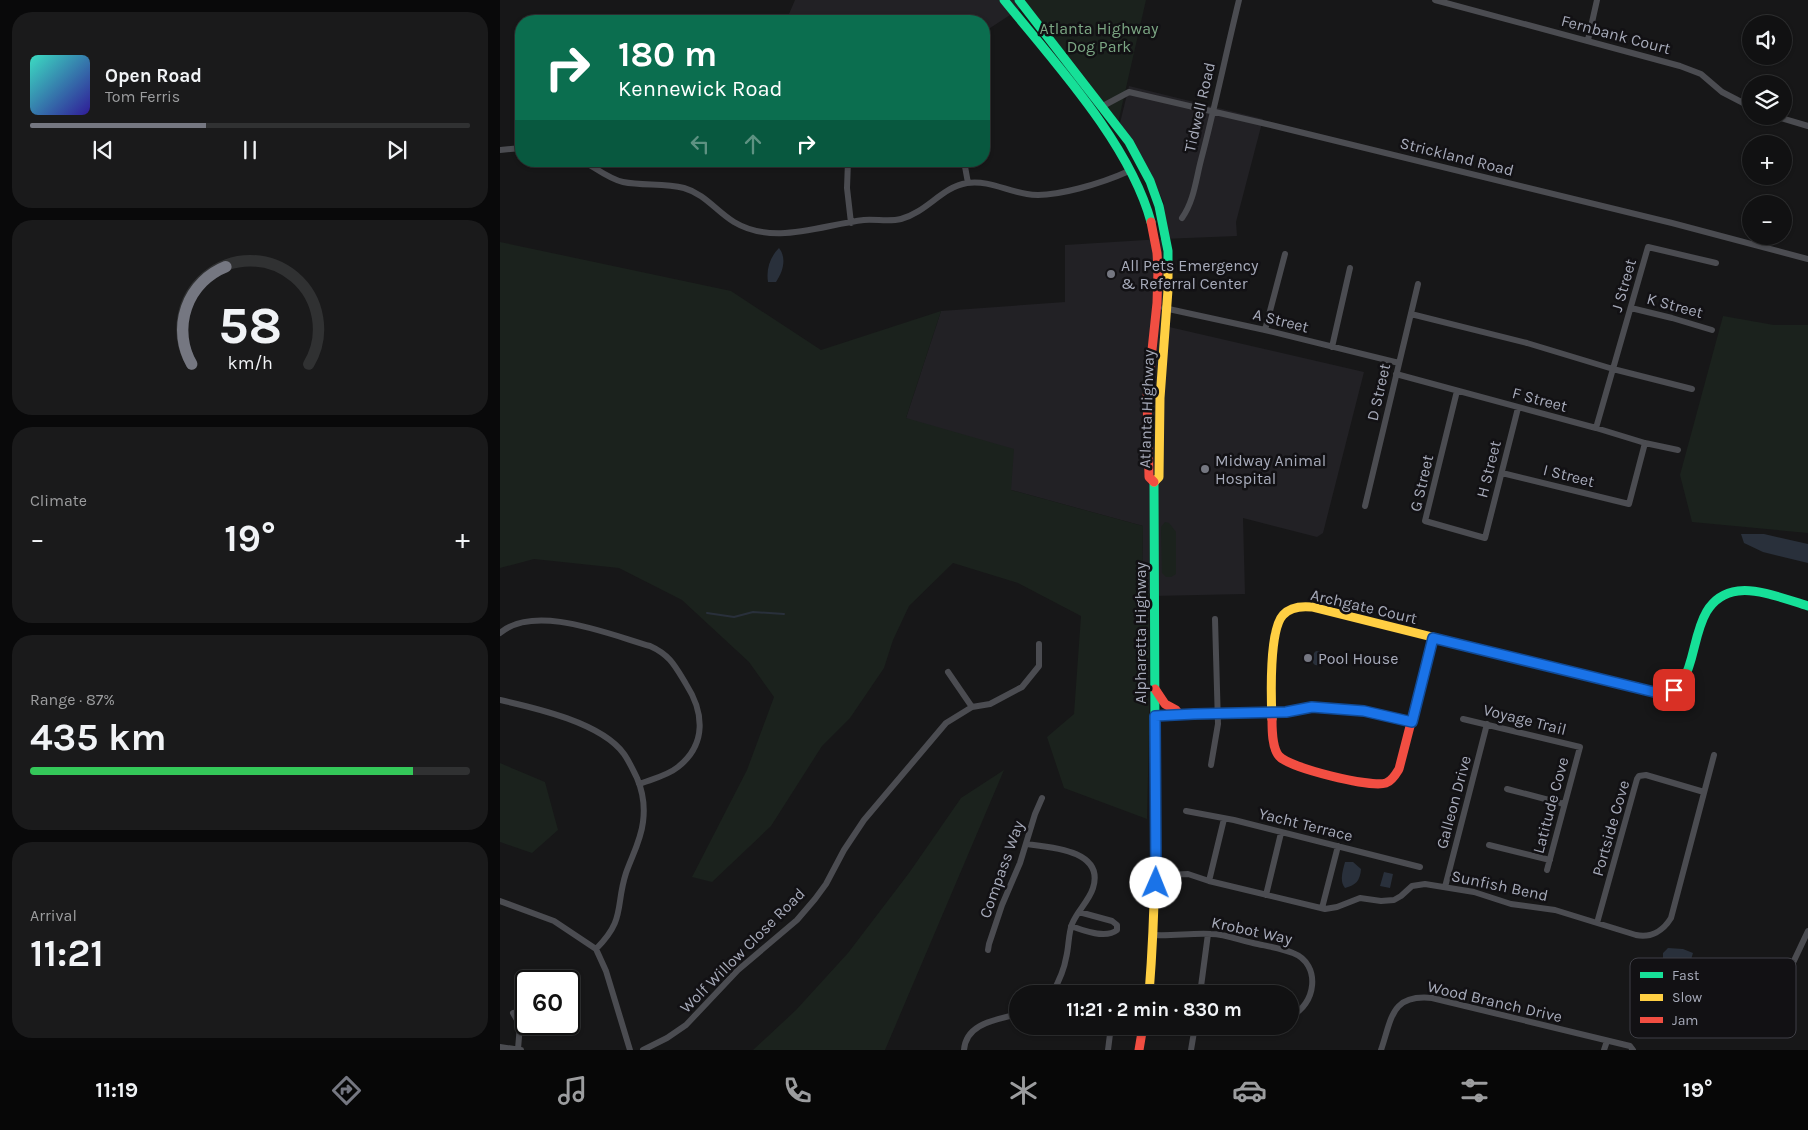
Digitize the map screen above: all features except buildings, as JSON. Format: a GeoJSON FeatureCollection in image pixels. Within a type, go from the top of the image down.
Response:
{"type":"FeatureCollection","features":[{"type":"Feature","properties":{"kind":"main road","name":"Atlanta Highway"},"geometry":{"type":"LineString","coordinates":[[1004,0],[1072,84],[1123,157],[1145,204],[1155,237],[1157,273],[1147,422],[1149,477],[1154,482],[1159,477],[1161,380],[1167,308],[1168,250],[1159,206],[1150,181],[1136,152],[1019,0]]}},
{"type":"Feature","properties":{"kind":"main road","name":"Alpharetta Highway"},"geometry":{"type":"LineString","coordinates":[[1150,985],[1156,872],[1154,482]]}},
{"type":"Feature","properties":{"kind":"main road","name":"Archgate Court"},"geometry":{"type":"LineString","coordinates":[[1433,638],[1399,769],[1393,778],[1385,784],[1367,783],[1293,765],[1278,755],[1274,744],[1272,713],[1272,680],[1276,630],[1282,616],[1291,609],[1304,606],[1312,607],[1664,693],[1677,688],[1683,681],[1688,670],[1703,615],[1708,606],[1719,597],[1732,592],[1748,591],[1808,606]]}},
{"type":"Feature","properties":{"kind":"main road"},"geometry":{"type":"LineString","coordinates":[[1155,688],[1165,704],[1176,710],[1180,715]]}},
{"type":"Feature","properties":{"kind":"main road"},"geometry":{"type":"LineString","coordinates":[[1139,1050],[1142,1035]]}},
{"type":"Feature","properties":{"kind":"street","name":"Tidwell Road"},"geometry":{"type":"LineString","coordinates":[[1182,218],[1191,200],[1214,111],[1238,0]]}},
{"type":"Feature","properties":{"kind":"street","name":"Fernbank Court"},"geometry":{"type":"LineString","coordinates":[[1435,0],[1680,66],[1701,74],[1722,92],[1742,102]]}},
{"type":"Feature","properties":{"kind":"street"},"geometry":{"type":"LineString","coordinates":[[1588,40],[1597,0]]}},
{"type":"Feature","properties":{"kind":"street","name":"Strickland Road"},"geometry":{"type":"LineString","coordinates":[[1093,114],[1101,107],[1129,92],[1680,225],[1808,259]]}},
{"type":"Feature","properties":{"kind":"street"},"geometry":{"type":"LineString","coordinates":[[1792,121],[1808,126]]}},
{"type":"Feature","properties":{"kind":"street"},"geometry":{"type":"LineString","coordinates":[[500,150],[515,149]]}},
{"type":"Feature","properties":{"kind":"street"},"geometry":{"type":"LineString","coordinates":[[594,167],[621,182],[683,188],[698,194],[733,222],[761,232],[780,233],[801,232],[863,220],[900,219],[921,211],[950,189],[968,183],[991,184],[1024,194],[1046,195],[1103,181],[1129,171]]}},
{"type":"Feature","properties":{"kind":"street"},"geometry":{"type":"LineString","coordinates":[[848,167],[847,188],[851,222]]}},
{"type":"Feature","properties":{"kind":"street"},"geometry":{"type":"LineString","coordinates":[[965,167],[968,183]]}},
{"type":"Feature","properties":{"kind":"street","name":"J Street"},"geometry":{"type":"LineString","coordinates":[[1613,369],[1648,247],[1716,263]]}},
{"type":"Feature","properties":{"kind":"street"},"geometry":{"type":"LineString","coordinates":[[1265,330],[1285,254]]}},
{"type":"Feature","properties":{"kind":"street"},"geometry":{"type":"LineString","coordinates":[[1332,347],[1350,268]]}},
{"type":"Feature","properties":{"kind":"street","name":"D Street"},"geometry":{"type":"LineString","coordinates":[[1365,506],[1418,284]]}},
{"type":"Feature","properties":{"kind":"street","name":"A Street"},"geometry":{"type":"LineString","coordinates":[[1156,306],[1265,330],[1399,363]]}},
{"type":"Feature","properties":{"kind":"street","name":"K Street"},"geometry":{"type":"LineString","coordinates":[[1631,308],[1712,330]]}},
{"type":"Feature","properties":{"kind":"street"},"geometry":{"type":"LineString","coordinates":[[1411,314],[1527,342],[1613,369],[1692,389]]}},
{"type":"Feature","properties":{"kind":"street"},"geometry":{"type":"LineString","coordinates":[[1596,428],[1613,369]]}},
{"type":"Feature","properties":{"kind":"street","name":"F Street"},"geometry":{"type":"LineString","coordinates":[[1396,374],[1645,443],[1678,450]]}},
{"type":"Feature","properties":{"kind":"street","name":"G Street"},"geometry":{"type":"LineString","coordinates":[[1458,391],[1425,520],[1485,538]]}},
{"type":"Feature","properties":{"kind":"street","name":"H Street"},"geometry":{"type":"LineString","coordinates":[[1485,538],[1518,408]]}},
{"type":"Feature","properties":{"kind":"street","name":"I Street"},"geometry":{"type":"LineString","coordinates":[[1502,473],[1629,504],[1645,443]]}},
{"type":"Feature","properties":{"kind":"street"},"geometry":{"type":"LineString","coordinates":[[1211,765],[1218,724],[1215,619]]}},
{"type":"Feature","properties":{"kind":"street"},"geometry":{"type":"LineString","coordinates":[[500,633],[512,626],[528,621],[564,623],[594,628],[650,646],[672,661],[694,697],[700,714],[699,732],[692,751],[678,767],[660,777],[639,784]]}},
{"type":"Feature","properties":{"kind":"street","name":"Wolf Willow Close Road"},"geometry":{"type":"LineString","coordinates":[[643,1050],[662,1041],[686,1025],[738,970],[797,920],[826,884],[849,842],[870,812],[946,723],[972,707],[990,704],[1022,687],[1039,666],[1039,644]]}},
{"type":"Feature","properties":{"kind":"street"},"geometry":{"type":"LineString","coordinates":[[948,672],[972,707]]}},
{"type":"Feature","properties":{"kind":"street"},"geometry":{"type":"LineString","coordinates":[[500,700],[573,721],[595,730],[624,753],[639,784],[644,806],[641,836],[626,873],[616,923],[609,936],[596,949]]}},
{"type":"Feature","properties":{"kind":"street"},"geometry":{"type":"LineString","coordinates":[[1155,716],[1272,713],[1312,707],[1364,711],[1412,722]]}},
{"type":"Feature","properties":{"kind":"street","name":"Voyage Trail"},"geometry":{"type":"LineString","coordinates":[[1463,719],[1580,747]]}},
{"type":"Feature","properties":{"kind":"street","name":"Galleon Drive"},"geometry":{"type":"LineString","coordinates":[[1445,887],[1488,724]]}},
{"type":"Feature","properties":{"kind":"street","name":"Latitude Cove"},"geometry":{"type":"LineString","coordinates":[[1547,870],[1580,747]]}},
{"type":"Feature","properties":{"kind":"street","name":"Sunfish Bend"},"geometry":{"type":"LineString","coordinates":[[1156,872],[1165,875],[1188,874],[1209,881],[1322,908],[1337,908],[1360,898],[1392,900],[1399,898],[1412,886],[1418,884],[1445,887],[1474,892],[1511,904],[1555,910],[1644,936],[1658,932],[1667,924],[1672,914],[1714,755]]}},
{"type":"Feature","properties":{"kind":"street","name":"Portside Cove"},"geometry":{"type":"LineString","coordinates":[[1597,923],[1639,776],[1646,775],[1704,792]]}},
{"type":"Feature","properties":{"kind":"street"},"geometry":{"type":"LineString","coordinates":[[1507,789],[1564,804]]}},
{"type":"Feature","properties":{"kind":"street","name":"Compass Way"},"geometry":{"type":"LineString","coordinates":[[988,950],[1002,905],[1042,798]]}},
{"type":"Feature","properties":{"kind":"street","name":"Yacht Terrace"},"geometry":{"type":"LineString","coordinates":[[1186,811],[1420,867]]}},
{"type":"Feature","properties":{"kind":"street"},"geometry":{"type":"LineString","coordinates":[[1209,881],[1224,819]]}},
{"type":"Feature","properties":{"kind":"street"},"geometry":{"type":"LineString","coordinates":[[1266,895],[1281,833]]}},
{"type":"Feature","properties":{"kind":"street"},"geometry":{"type":"LineString","coordinates":[[1026,844],[1070,851],[1083,858],[1093,872],[1093,887],[1088,899],[1071,926],[1065,962],[1056,985]]}},
{"type":"Feature","properties":{"kind":"street"},"geometry":{"type":"LineString","coordinates":[[1489,845],[1550,860]]}},
{"type":"Feature","properties":{"kind":"street"},"geometry":{"type":"LineString","coordinates":[[1322,908],[1338,846]]}},
{"type":"Feature","properties":{"kind":"street"},"geometry":{"type":"LineString","coordinates":[[500,902],[554,921],[596,949],[606,971],[630,1050]]}},
{"type":"Feature","properties":{"kind":"street"},"geometry":{"type":"LineString","coordinates":[[1071,926],[1104,934],[1112,934],[1117,930],[1117,925],[1112,921],[1080,912]]}},
{"type":"Feature","properties":{"kind":"street"},"geometry":{"type":"LineString","coordinates":[[1795,958],[1808,932]]}},
{"type":"Feature","properties":{"kind":"street"},"geometry":{"type":"LineString","coordinates":[[1201,985],[1208,934]]}},
{"type":"Feature","properties":{"kind":"street","name":"Krobot Way"},"geometry":{"type":"LineString","coordinates":[[1154,935],[1218,934],[1289,951],[1298,955],[1305,961],[1312,974],[1310,993],[1302,1009],[1299,1011]]}},
{"type":"Feature","properties":{"kind":"street","name":"Wood Branch Drive"},"geometry":{"type":"LineString","coordinates":[[1381,1050],[1396,1008],[1402,1002],[1420,997],[1442,1000],[1630,1046],[1633,1050]]}},
{"type":"Feature","properties":{"kind":"street"},"geometry":{"type":"LineString","coordinates":[[500,1047],[520,1050],[520,1025],[513,1013]]}},
{"type":"Feature","properties":{"kind":"street"},"geometry":{"type":"LineString","coordinates":[[964,1050],[967,1038],[977,1028],[986,1023],[1009,1017]]}},
{"type":"Feature","properties":{"kind":"street"},"geometry":{"type":"LineString","coordinates":[[1108,1050],[1109,1035]]}},
{"type":"Feature","properties":{"kind":"street"},"geometry":{"type":"LineString","coordinates":[[1191,1050],[1194,1035]]}},
{"type":"Feature","properties":{"kind":"street"},"geometry":{"type":"LineString","coordinates":[[1604,1050],[1607,1041]]}},
{"type":"Feature","properties":{"kind":"shaded area"},"geometry":{"type":"Polygon","coordinates":[[[795,0],[1024,0],[1027,4],[990,28],[990,15],[789,15],[795,0]]]}},
{"type":"Feature","properties":{"kind":"shaded area"},"geometry":{"type":"Polygon","coordinates":[[[1129,86],[1263,119],[1236,222],[1237,236],[1162,239],[1164,203],[1148,168],[1120,123],[1129,86]]]}},
{"type":"Feature","properties":{"kind":"shaded area"},"geometry":{"type":"Polygon","coordinates":[[[1162,239],[1165,326],[1364,372],[1323,533],[1317,537],[1243,518],[1245,594],[1152,596],[1142,577],[1143,526],[1011,490],[906,418],[941,311],[1065,302],[1065,245],[1162,239]]]}},
{"type":"Feature","properties":{"kind":"shaded area"},"geometry":{"type":"Polygon","coordinates":[[[779,248],[783,256],[781,274],[776,282],[768,282],[769,264],[779,248]]]}},
{"type":"Feature","properties":{"kind":"shaded area"},"geometry":{"type":"Polygon","coordinates":[[[1741,534],[1764,534],[1808,544],[1808,563],[1763,552],[1744,543],[1741,534]]]}},
{"type":"Feature","properties":{"kind":"shaded area"},"geometry":{"type":"Polygon","coordinates":[[[1316,651],[1323,652],[1322,666],[1313,663],[1316,651]]]}},
{"type":"Feature","properties":{"kind":"shaded area"},"geometry":{"type":"Polygon","coordinates":[[[1345,862],[1353,862],[1361,869],[1357,882],[1345,888],[1342,879],[1345,862]]]}},
{"type":"Feature","properties":{"kind":"shaded area"},"geometry":{"type":"Polygon","coordinates":[[[1384,872],[1393,874],[1390,888],[1380,886],[1384,872]]]}},
{"type":"Feature","properties":{"kind":"shaded area"},"geometry":{"type":"Polygon","coordinates":[[[1668,948],[1683,949],[1693,953],[1692,958],[1663,958],[1663,953],[1668,948]]]}},
{"type":"Feature","properties":{"kind":"green space","name":"Atlanta Highway Dog Park"},"geometry":{"type":"Polygon","coordinates":[[[1023,0],[1146,0],[1118,123],[1023,0]]]}},
{"type":"Feature","properties":{"kind":"green space"},"geometry":{"type":"Polygon","coordinates":[[[500,242],[731,291],[821,350],[941,311],[906,418],[1014,449],[1011,490],[1143,526],[1142,577],[1149,593],[1147,819],[1064,788],[1047,737],[1074,714],[1081,616],[1018,583],[953,563],[909,606],[893,640],[884,668],[850,718],[822,746],[771,826],[712,882],[692,877],[747,770],[774,697],[749,662],[682,600],[619,568],[534,559],[500,568],[500,242]]]}},
{"type":"Feature","properties":{"kind":"green space"},"geometry":{"type":"Polygon","coordinates":[[[1723,316],[1774,325],[1808,325],[1808,533],[1692,522],[1680,475],[1723,316]]]}},
{"type":"Feature","properties":{"kind":"green space"},"geometry":{"type":"Polygon","coordinates":[[[1165,522],[1169,523],[1176,532],[1176,574],[1171,577],[1166,577],[1162,573],[1161,527],[1165,522]]]}},
{"type":"Feature","properties":{"kind":"green space"},"geometry":{"type":"Polygon","coordinates":[[[500,763],[545,782],[558,830],[532,853],[500,842],[500,763]]]}},
{"type":"Feature","properties":{"kind":"green space"},"geometry":{"type":"Polygon","coordinates":[[[1004,770],[885,1050],[753,1050],[796,1010],[848,953],[909,873],[961,798],[1004,770]]]}},
{"type":"Feature","properties":{"kind":"waterway"},"geometry":{"type":"LineString","coordinates":[[707,613],[734,617],[753,612],[784,614]]}},
{"type":"Feature","properties":{"kind":"traffic: fast"},"geometry":{"type":"LineString","coordinates":[[1004,0],[1089,105],[1109,134],[1141,193],[1151,222]]}},
{"type":"Feature","properties":{"kind":"traffic: fast"},"geometry":{"type":"LineString","coordinates":[[1019,0],[1129,142],[1150,181],[1159,206],[1168,251],[1168,269]]}},
{"type":"Feature","properties":{"kind":"traffic: fast"},"geometry":{"type":"LineString","coordinates":[[1154,482],[1155,734]]}},
{"type":"Feature","properties":{"kind":"traffic: fast"},"geometry":{"type":"LineString","coordinates":[[1577,673],[1656,693],[1674,689],[1684,679],[1707,610],[1719,598],[1738,591],[1755,591],[1808,606]]}},
{"type":"Feature","properties":{"kind":"traffic: slow"},"geometry":{"type":"LineString","coordinates":[[1154,482],[1159,477],[1160,398],[1168,269]]}},
{"type":"Feature","properties":{"kind":"traffic: slow"},"geometry":{"type":"LineString","coordinates":[[1272,719],[1272,664],[1275,634],[1278,623],[1283,615],[1289,610],[1300,607],[1312,607],[1577,673]]}},
{"type":"Feature","properties":{"kind":"traffic: slow"},"geometry":{"type":"LineString","coordinates":[[1150,985],[1155,864],[1155,734]]}},
{"type":"Feature","properties":{"kind":"traffic: jam"},"geometry":{"type":"LineString","coordinates":[[1151,222],[1158,270],[1157,303],[1147,397],[1149,477],[1154,482]]}},
{"type":"Feature","properties":{"kind":"traffic: jam"},"geometry":{"type":"LineString","coordinates":[[1272,719],[1275,748],[1279,756],[1286,761],[1313,771],[1348,780],[1378,784],[1388,782],[1399,769],[1433,637]]}},
{"type":"Feature","properties":{"kind":"traffic: jam"},"geometry":{"type":"LineString","coordinates":[[1155,689],[1165,704],[1176,710],[1180,715]]}},
{"type":"Feature","properties":{"kind":"traffic: jam"},"geometry":{"type":"LineString","coordinates":[[1139,1050],[1142,1035]]}},
{"type":"Feature","properties":{"kind":"place","name":"All Pets Emergency & Referral Center"},"geometry":{"type":"Point","coordinates":[1111,274]}},
{"type":"Feature","properties":{"kind":"place","name":"Midway Animal Hospital"},"geometry":{"type":"Point","coordinates":[1205,469]}},
{"type":"Feature","properties":{"kind":"place","name":"Pool House"},"geometry":{"type":"Point","coordinates":[1308,658]}},
{"type":"Feature","properties":{"kind":"route"},"geometry":{"type":"LineString","coordinates":[[1156,883],[1155,716],[1272,713],[1312,707],[1364,711],[1412,722],[1433,638],[1654,692],[1664,693],[1674,690]]}}]}
